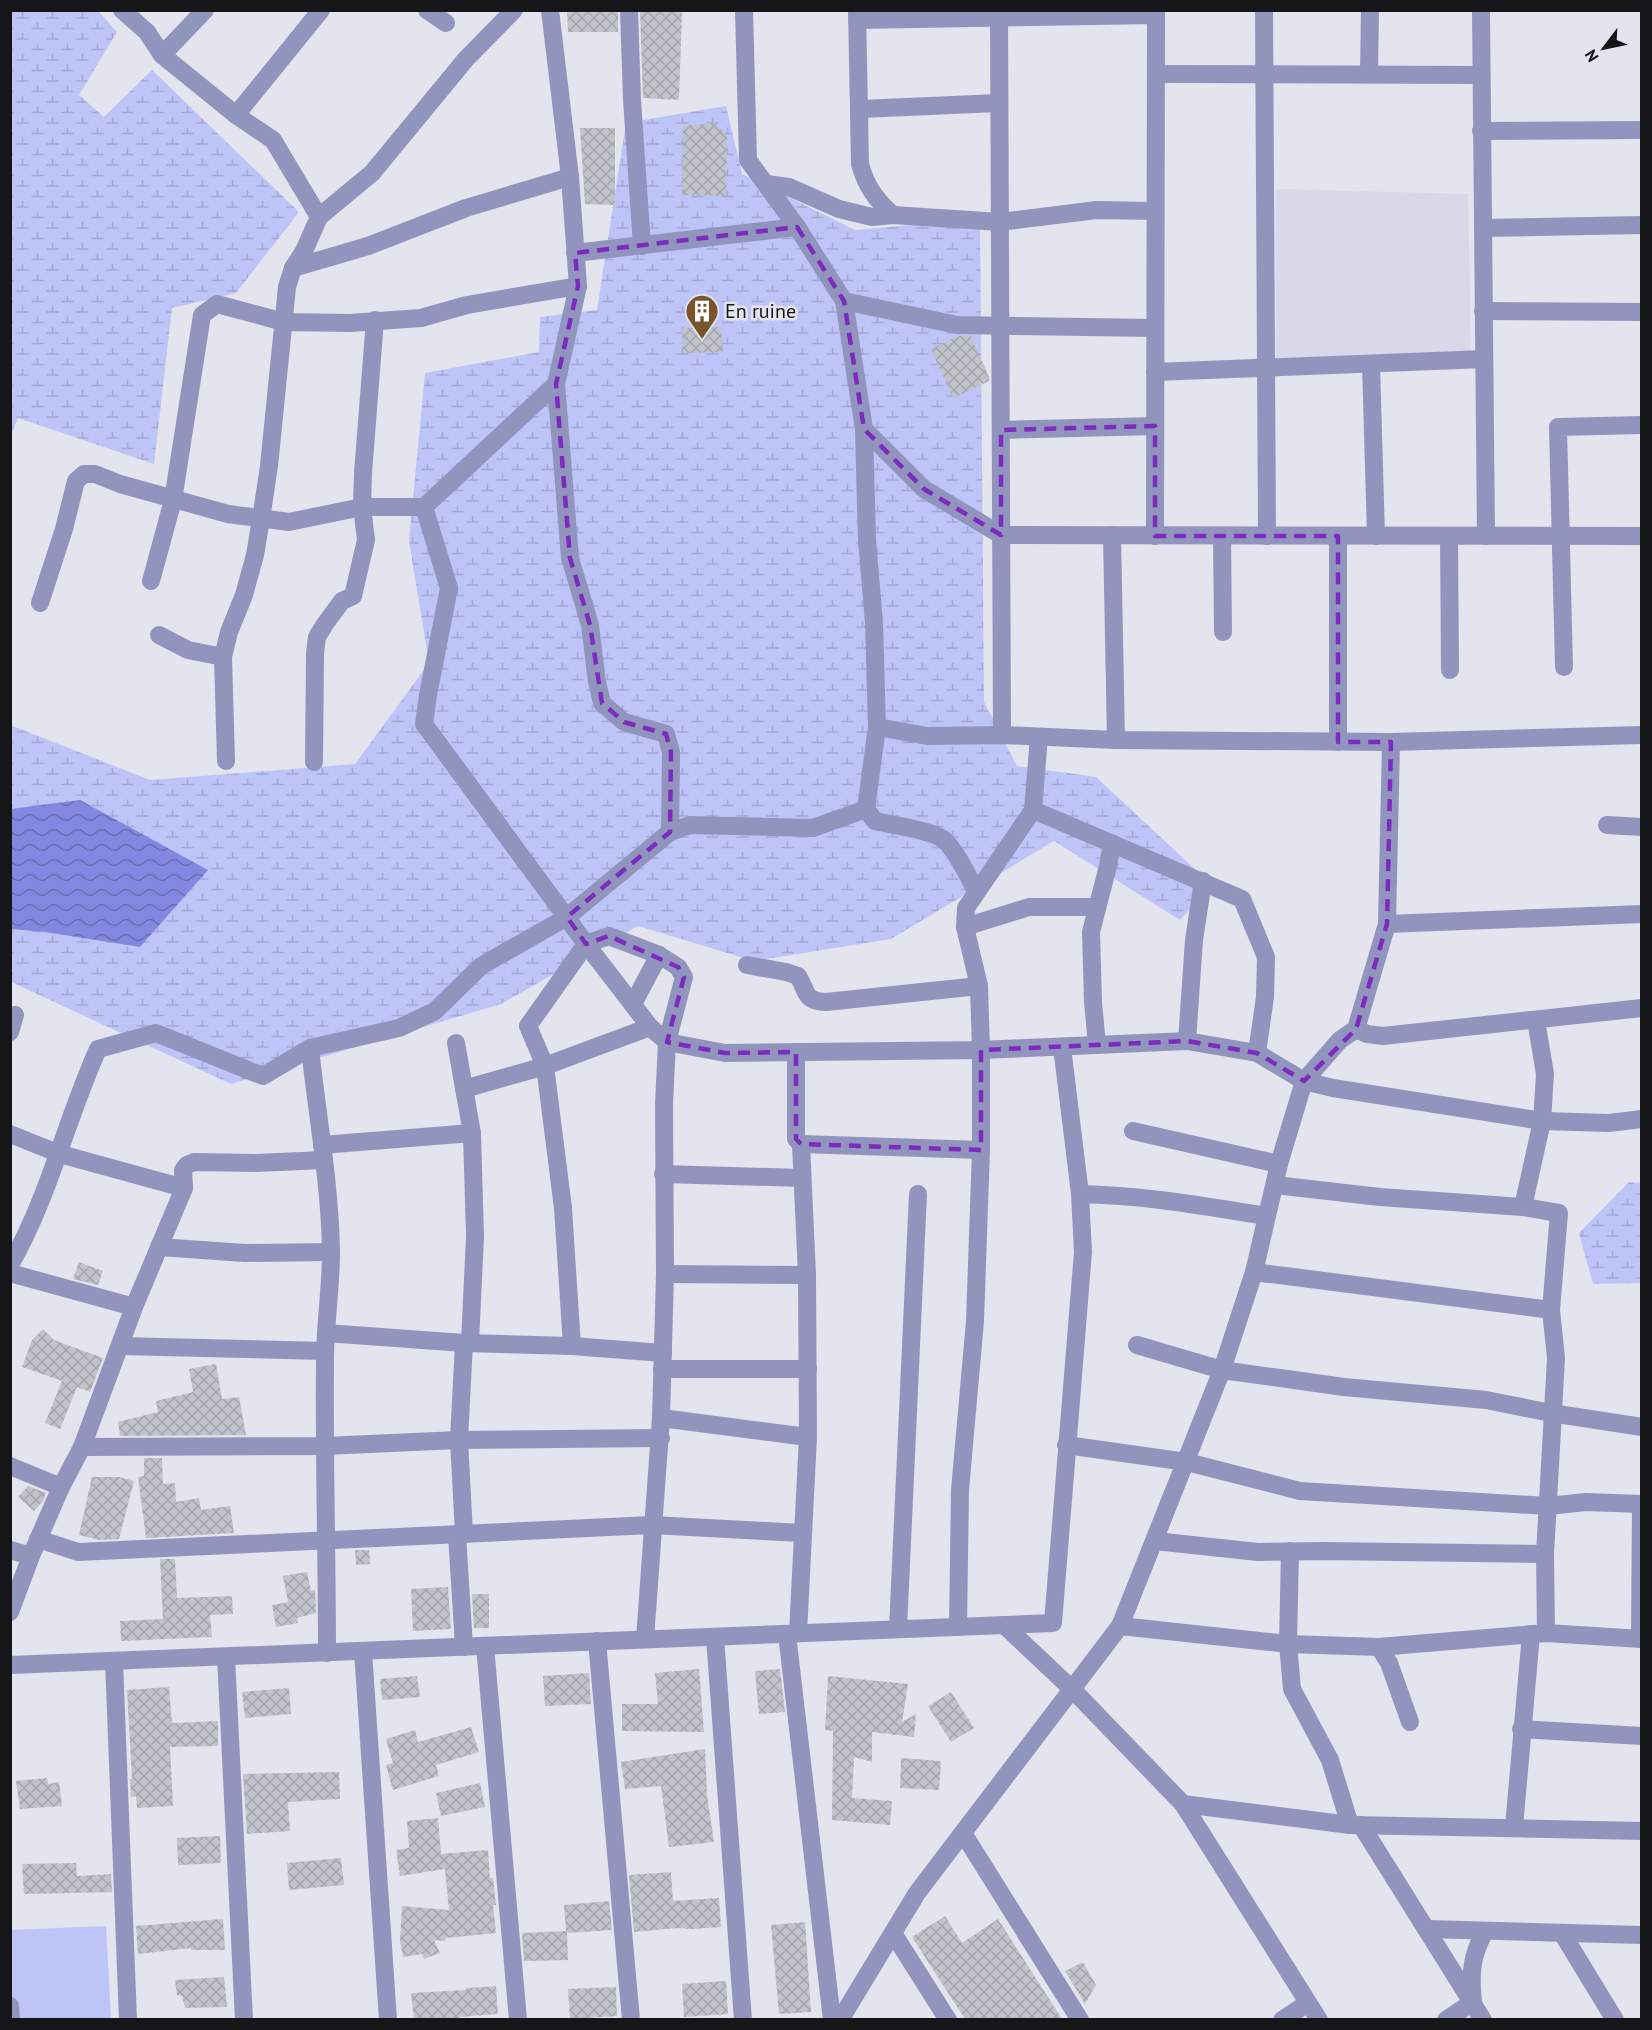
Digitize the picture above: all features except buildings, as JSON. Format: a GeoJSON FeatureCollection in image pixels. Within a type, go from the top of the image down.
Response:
{"type":"FeatureCollection","features":[{"type":"Feature","properties":{"kind":"street"},"geometry":{"type":"LineString","coordinates":[[122,10],[147,32],[162,55],[236,115],[273,140],[319,218]]}},
{"type":"Feature","properties":{"kind":"street"},"geometry":{"type":"LineString","coordinates":[[162,55],[205,10]]}},
{"type":"Feature","properties":{"kind":"street"},"geometry":{"type":"LineString","coordinates":[[236,115],[321,10]]}},
{"type":"Feature","properties":{"kind":"street"},"geometry":{"type":"LineString","coordinates":[[427,10],[446,23]]}},
{"type":"Feature","properties":{"kind":"street"},"geometry":{"type":"LineString","coordinates":[[226,760],[223,657],[255,555],[270,454],[287,286],[319,218],[372,173],[466,59],[514,10]]}},
{"type":"Feature","properties":{"kind":"street"},"geometry":{"type":"LineString","coordinates":[[550,10],[570,177],[578,286],[556,384],[570,558],[590,625],[602,703],[624,722],[666,734],[671,752],[670,832]]}},
{"type":"Feature","properties":{"kind":"street"},"geometry":{"type":"LineString","coordinates":[[629,10],[632,100],[642,246]]}},
{"type":"Feature","properties":{"kind":"street"},"geometry":{"type":"LineString","coordinates":[[744,10],[748,160],[797,227],[844,301],[864,429],[867,540],[874,622],[877,727],[866,809],[875,821],[944,839],[976,891]]}},
{"type":"Feature","properties":{"kind":"street"},"geometry":{"type":"LineString","coordinates":[[1264,10],[1267,536]]}},
{"type":"Feature","properties":{"kind":"street"},"geometry":{"type":"LineString","coordinates":[[1369,73],[1370,10]]}},
{"type":"Feature","properties":{"kind":"street"},"geometry":{"type":"LineString","coordinates":[[1480,10],[1486,536]]}},
{"type":"Feature","properties":{"kind":"street"},"geometry":{"type":"LineString","coordinates":[[892,215],[872,193],[865,181],[860,164],[857,15],[1156,13],[1155,536]]}},
{"type":"Feature","properties":{"kind":"street"},"geometry":{"type":"LineString","coordinates":[[999,14],[1002,735]]}},
{"type":"Feature","properties":{"kind":"street"},"geometry":{"type":"LineString","coordinates":[[1156,74],[1481,75]]}},
{"type":"Feature","properties":{"kind":"street"},"geometry":{"type":"LineString","coordinates":[[860,109],[999,103]]}},
{"type":"Feature","properties":{"kind":"street"},"geometry":{"type":"LineString","coordinates":[[1482,131],[1641,130]]}},
{"type":"Feature","properties":{"kind":"street"},"geometry":{"type":"LineString","coordinates":[[294,268],[368,246],[466,208],[570,177]]}},
{"type":"Feature","properties":{"kind":"street"},"geometry":{"type":"LineString","coordinates":[[766,184],[789,187],[853,214],[872,217],[892,215],[1000,222],[1097,210],[1155,211]]}},
{"type":"Feature","properties":{"kind":"street"},"geometry":{"type":"LineString","coordinates":[[1483,228],[1641,225]]}},
{"type":"Feature","properties":{"kind":"street"},"geometry":{"type":"LineString","coordinates":[[576,253],[797,227]]}},
{"type":"Feature","properties":{"kind":"street"},"geometry":{"type":"LineString","coordinates":[[151,581],[173,500],[202,315],[217,304],[284,322],[350,323],[421,318],[467,305],[578,286]]}},
{"type":"Feature","properties":{"kind":"street"},"geometry":{"type":"LineString","coordinates":[[844,301],[957,326],[1155,328]]}},
{"type":"Feature","properties":{"kind":"street"},"geometry":{"type":"LineString","coordinates":[[1483,311],[1641,312]]}},
{"type":"Feature","properties":{"kind":"street"},"geometry":{"type":"LineString","coordinates":[[314,762],[317,636],[342,601],[353,596],[366,540],[362,507],[363,473],[375,320]]}},
{"type":"Feature","properties":{"kind":"street"},"geometry":{"type":"LineString","coordinates":[[1155,372],[1484,359]]}},
{"type":"Feature","properties":{"kind":"street"},"geometry":{"type":"LineString","coordinates":[[1371,364],[1376,536]]}},
{"type":"Feature","properties":{"kind":"street"},"geometry":{"type":"LineString","coordinates":[[40,603],[64,529],[71,497],[80,477],[84,474],[95,474],[173,500],[228,514],[289,522],[362,507],[424,507],[556,384]]}},
{"type":"Feature","properties":{"kind":"street"},"geometry":{"type":"LineString","coordinates":[[1564,667],[1558,427],[1641,425]]}},
{"type":"Feature","properties":{"kind":"street"},"geometry":{"type":"LineString","coordinates":[[1001,430],[1155,426]]}},
{"type":"Feature","properties":{"kind":"street"},"geometry":{"type":"LineString","coordinates":[[864,429],[924,489],[1002,535],[1641,536]]}},
{"type":"Feature","properties":{"kind":"street"},"geometry":{"type":"LineString","coordinates":[[424,507],[449,588],[424,724],[586,944],[650,1027],[667,1042],[725,1053],[981,1050],[1187,1041],[1257,1053],[1305,1081],[1333,1088],[1542,1121],[1609,1123],[1641,1119]]}},
{"type":"Feature","properties":{"kind":"street"},"geometry":{"type":"LineString","coordinates":[[1112,536],[1116,740]]}},
{"type":"Feature","properties":{"kind":"street"},"geometry":{"type":"LineString","coordinates":[[1222,536],[1223,632]]}},
{"type":"Feature","properties":{"kind":"street"},"geometry":{"type":"LineString","coordinates":[[1338,536],[1338,741]]}},
{"type":"Feature","properties":{"kind":"street"},"geometry":{"type":"LineString","coordinates":[[1449,536],[1450,670]]}},
{"type":"Feature","properties":{"kind":"street"},"geometry":{"type":"LineString","coordinates":[[159,635],[188,650],[223,657]]}},
{"type":"Feature","properties":{"kind":"street"},"geometry":{"type":"LineString","coordinates":[[877,727],[927,736],[1002,735],[1116,740],[1392,742],[1641,735]]}},
{"type":"Feature","properties":{"kind":"street"},"geometry":{"type":"LineString","coordinates":[[958,1627],[960,1490],[975,1321],[981,1149],[979,986],[965,927],[966,908],[1033,810],[1040,737]]}},
{"type":"Feature","properties":{"kind":"street"},"geometry":{"type":"LineString","coordinates":[[840,2019],[917,1893],[1120,1626],[1222,1370],[1254,1272],[1279,1164],[1305,1081],[1340,1040],[1356,1029],[1387,924],[1392,742]]}},
{"type":"Feature","properties":{"kind":"street"},"geometry":{"type":"LineString","coordinates":[[10,1265],[60,1154],[79,1091],[98,1049],[156,1033],[263,1076],[310,1048],[399,1028],[435,1011],[481,966],[567,917],[670,832],[690,825],[813,828],[866,809]]}},
{"type":"Feature","properties":{"kind":"street"},"geometry":{"type":"LineString","coordinates":[[1033,810],[1242,899],[1266,957],[1265,997],[1257,1053]]}},
{"type":"Feature","properties":{"kind":"street"},"geometry":{"type":"LineString","coordinates":[[1607,825],[1641,827]]}},
{"type":"Feature","properties":{"kind":"street"},"geometry":{"type":"LineString","coordinates":[[1097,1045],[1090,932],[1112,843]]}},
{"type":"Feature","properties":{"kind":"street"},"geometry":{"type":"LineString","coordinates":[[1187,1041],[1194,940],[1203,881]]}},
{"type":"Feature","properties":{"kind":"street"},"geometry":{"type":"LineString","coordinates":[[965,927],[1029,907],[1097,907]]}},
{"type":"Feature","properties":{"kind":"street"},"geometry":{"type":"LineString","coordinates":[[1387,924],[1641,914]]}},
{"type":"Feature","properties":{"kind":"street"},"geometry":{"type":"LineString","coordinates":[[572,1346],[563,1208],[545,1066],[528,1026],[586,944],[609,936],[659,955],[678,967],[684,977],[667,1042],[663,1174],[665,1274],[662,1418],[652,1525],[645,1640]]}},
{"type":"Feature","properties":{"kind":"street"},"geometry":{"type":"LineString","coordinates":[[633,1004],[659,955]]}},
{"type":"Feature","properties":{"kind":"street"},"geometry":{"type":"LineString","coordinates":[[747,965],[798,976],[807,996],[813,1001],[826,1002],[979,986]]}},
{"type":"Feature","properties":{"kind":"street"},"geometry":{"type":"LineString","coordinates":[[1356,1029],[1367,1034],[1383,1036],[1641,1008]]}},
{"type":"Feature","properties":{"kind":"street"},"geometry":{"type":"LineString","coordinates":[[1523,1207],[1542,1121],[1545,1074],[1536,1020]]}},
{"type":"Feature","properties":{"kind":"street"},"geometry":{"type":"LineString","coordinates":[[464,1089],[545,1066],[650,1027]]}},
{"type":"Feature","properties":{"kind":"street"},"geometry":{"type":"LineString","coordinates":[[456,1043],[472,1132],[475,1237],[459,1440],[464,1647]]}},
{"type":"Feature","properties":{"kind":"street"},"geometry":{"type":"LineString","coordinates":[[10,1665],[1053,1623],[1083,1252],[1080,1194],[1062,1047]]}},
{"type":"Feature","properties":{"kind":"street"},"geometry":{"type":"LineString","coordinates":[[310,1048],[323,1152],[331,1252],[324,1446],[327,1653]]}},
{"type":"Feature","properties":{"kind":"street"},"geometry":{"type":"LineString","coordinates":[[796,1052],[796,1139],[801,1144],[807,1275],[808,1437],[793,1634],[832,2019]]}},
{"type":"Feature","properties":{"kind":"street"},"geometry":{"type":"LineString","coordinates":[[1132,1131],[1279,1164]]}},
{"type":"Feature","properties":{"kind":"street"},"geometry":{"type":"LineString","coordinates":[[10,1612],[61,1487],[82,1447],[134,1306],[184,1188],[183,1170],[187,1164],[194,1162],[256,1163],[472,1132]]}},
{"type":"Feature","properties":{"kind":"street"},"geometry":{"type":"LineString","coordinates":[[10,1134],[60,1154],[184,1188]]}},
{"type":"Feature","properties":{"kind":"street"},"geometry":{"type":"LineString","coordinates":[[801,1144],[981,1149]]}},
{"type":"Feature","properties":{"kind":"street"},"geometry":{"type":"LineString","coordinates":[[663,1174],[802,1178]]}},
{"type":"Feature","properties":{"kind":"street"},"geometry":{"type":"LineString","coordinates":[[1275,1185],[1380,1197],[1523,1207],[1559,1213],[1551,1310],[1556,1358],[1551,1413],[1545,1554],[1538,1633],[1521,1729],[1514,1827]]}},
{"type":"Feature","properties":{"kind":"street"},"geometry":{"type":"LineString","coordinates":[[898,1629],[918,1194]]}},
{"type":"Feature","properties":{"kind":"street"},"geometry":{"type":"LineString","coordinates":[[1080,1194],[1108,1194],[1187,1203],[1266,1216]]}},
{"type":"Feature","properties":{"kind":"street"},"geometry":{"type":"LineString","coordinates":[[159,1247],[245,1253],[331,1252]]}},
{"type":"Feature","properties":{"kind":"street"},"geometry":{"type":"LineString","coordinates":[[1254,1272],[1551,1310]]}},
{"type":"Feature","properties":{"kind":"street"},"geometry":{"type":"LineString","coordinates":[[10,1273],[134,1306]]}},
{"type":"Feature","properties":{"kind":"street"},"geometry":{"type":"LineString","coordinates":[[665,1274],[807,1275]]}},
{"type":"Feature","properties":{"kind":"street"},"geometry":{"type":"LineString","coordinates":[[120,1346],[326,1342],[572,1346],[663,1361],[808,1369]]}},
{"type":"Feature","properties":{"kind":"street"},"geometry":{"type":"LineString","coordinates":[[1137,1345],[1222,1370],[1344,1387],[1486,1400],[1641,1427]]}},
{"type":"Feature","properties":{"kind":"street"},"geometry":{"type":"LineString","coordinates":[[662,1418],[808,1437]]}},
{"type":"Feature","properties":{"kind":"street"},"geometry":{"type":"LineString","coordinates":[[82,1447],[324,1446],[459,1440],[661,1438]]}},
{"type":"Feature","properties":{"kind":"street"},"geometry":{"type":"LineString","coordinates":[[1066,1445],[1187,1462],[1300,1491],[1548,1506],[1586,1502],[1641,1504],[1641,1639],[1538,1633],[1379,1647],[1288,1644],[1120,1626]]}},
{"type":"Feature","properties":{"kind":"street"},"geometry":{"type":"LineString","coordinates":[[10,1466],[61,1487]]}},
{"type":"Feature","properties":{"kind":"street"},"geometry":{"type":"LineString","coordinates":[[10,1550],[35,1547],[78,1552],[652,1525],[802,1533]]}},
{"type":"Feature","properties":{"kind":"street"},"geometry":{"type":"LineString","coordinates":[[1155,1541],[1258,1552],[1545,1554]]}},
{"type":"Feature","properties":{"kind":"street"},"geometry":{"type":"LineString","coordinates":[[1290,1551],[1288,1644],[1292,1689],[1330,1760],[1356,1825],[1484,2019]]}},
{"type":"Feature","properties":{"kind":"street"},"geometry":{"type":"LineString","coordinates":[[1004,1625],[1073,1690],[1183,1804],[1318,2019]]}},
{"type":"Feature","properties":{"kind":"street"},"geometry":{"type":"LineString","coordinates":[[715,1637],[742,2019]]}},
{"type":"Feature","properties":{"kind":"street"},"geometry":{"type":"LineString","coordinates":[[597,1641],[631,2019]]}},
{"type":"Feature","properties":{"kind":"street"},"geometry":{"type":"LineString","coordinates":[[485,1646],[518,2019]]}},
{"type":"Feature","properties":{"kind":"street"},"geometry":{"type":"LineString","coordinates":[[1379,1647],[1389,1663],[1410,1722]]}},
{"type":"Feature","properties":{"kind":"street"},"geometry":{"type":"LineString","coordinates":[[363,1651],[388,2019]]}},
{"type":"Feature","properties":{"kind":"street"},"geometry":{"type":"LineString","coordinates":[[226,1657],[244,2019]]}},
{"type":"Feature","properties":{"kind":"street"},"geometry":{"type":"LineString","coordinates":[[114,1661],[128,2019]]}},
{"type":"Feature","properties":{"kind":"street"},"geometry":{"type":"LineString","coordinates":[[1521,1729],[1641,1736]]}},
{"type":"Feature","properties":{"kind":"street"},"geometry":{"type":"LineString","coordinates":[[1183,1804],[1356,1825],[1641,1831]]}},
{"type":"Feature","properties":{"kind":"street"},"geometry":{"type":"LineString","coordinates":[[963,1833],[1080,2019]]}},
{"type":"Feature","properties":{"kind":"street"},"geometry":{"type":"LineString","coordinates":[[1426,1929],[1641,1935]]}},
{"type":"Feature","properties":{"kind":"street"},"geometry":{"type":"LineString","coordinates":[[1473,2002],[1470,1977],[1473,1959],[1477,1945],[1485,1931]]}},
{"type":"Feature","properties":{"kind":"street"},"geometry":{"type":"LineString","coordinates":[[893,1933],[948,2019]]}},
{"type":"Feature","properties":{"kind":"street"},"geometry":{"type":"LineString","coordinates":[[1562,1933],[1615,2019]]}},
{"type":"Feature","properties":{"kind":"street"},"geometry":{"type":"LineString","coordinates":[[1446,2019],[1473,2002]]}},
{"type":"Feature","properties":{"kind":"street"},"geometry":{"type":"LineString","coordinates":[[1282,2019],[1308,2003]]}},
{"type":"Feature","properties":{"kind":"street"},"geometry":{"type":"LineString","coordinates":[[10,2006],[11,2019]]}},
{"type":"Feature","properties":{"kind":"highlighted area"},"geometry":{"type":"Polygon","coordinates":[[[797,227],[844,301],[864,429],[924,489],[1001,535],[1001,430],[1155,426],[1155,536],[1338,536],[1338,742],[1391,742],[1387,924],[1356,1029],[1304,1081],[1257,1053],[1187,1041],[981,1050],[981,1150],[801,1144],[796,1139],[796,1052],[725,1053],[667,1042],[684,977],[678,967],[609,936],[586,944],[567,917],[670,832],[671,752],[666,734],[624,722],[602,703],[590,625],[570,558],[556,384],[578,286],[575,253],[797,227]]]}},
{"type":"Feature","properties":{"kind":"shaded area"},"geometry":{"type":"Polygon","coordinates":[[[1276,189],[1468,194],[1471,353],[1276,359],[1276,189]]]}},
{"type":"Feature","properties":{"kind":"green space"},"geometry":{"type":"Polygon","coordinates":[[[11,11],[98,11],[117,32],[79,95],[104,117],[152,70],[299,212],[236,293],[172,308],[154,464],[18,418],[11,435],[11,11]]]}},
{"type":"Feature","properties":{"kind":"green space"},"geometry":{"type":"Polygon","coordinates":[[[726,106],[742,174],[855,230],[980,219],[984,702],[1017,766],[1096,777],[1212,885],[1180,920],[1054,841],[891,939],[754,961],[638,926],[501,1004],[231,1084],[11,982],[10,725],[150,780],[355,764],[429,663],[409,541],[425,373],[539,352],[540,317],[597,310],[626,123],[726,106]]]}},
{"type":"Feature","properties":{"kind":"green space"},"geometry":{"type":"Polygon","coordinates":[[[1629,1182],[1641,1183],[1641,1283],[1593,1284],[1579,1233],[1629,1182]]]}},
{"type":"Feature","properties":{"kind":"green space"},"geometry":{"type":"Polygon","coordinates":[[[106,1926],[111,2019],[11,2019],[10,1930],[106,1926]]]}},
{"type":"Feature","properties":{"kind":"water"},"geometry":{"type":"Polygon","coordinates":[[[80,800],[208,870],[140,947],[11,929],[11,809],[80,800]]]}},
{"type":"Feature","properties":{"kind":"place","name":"En ruine"},"geometry":{"type":"Point","coordinates":[702,340]}}]}
